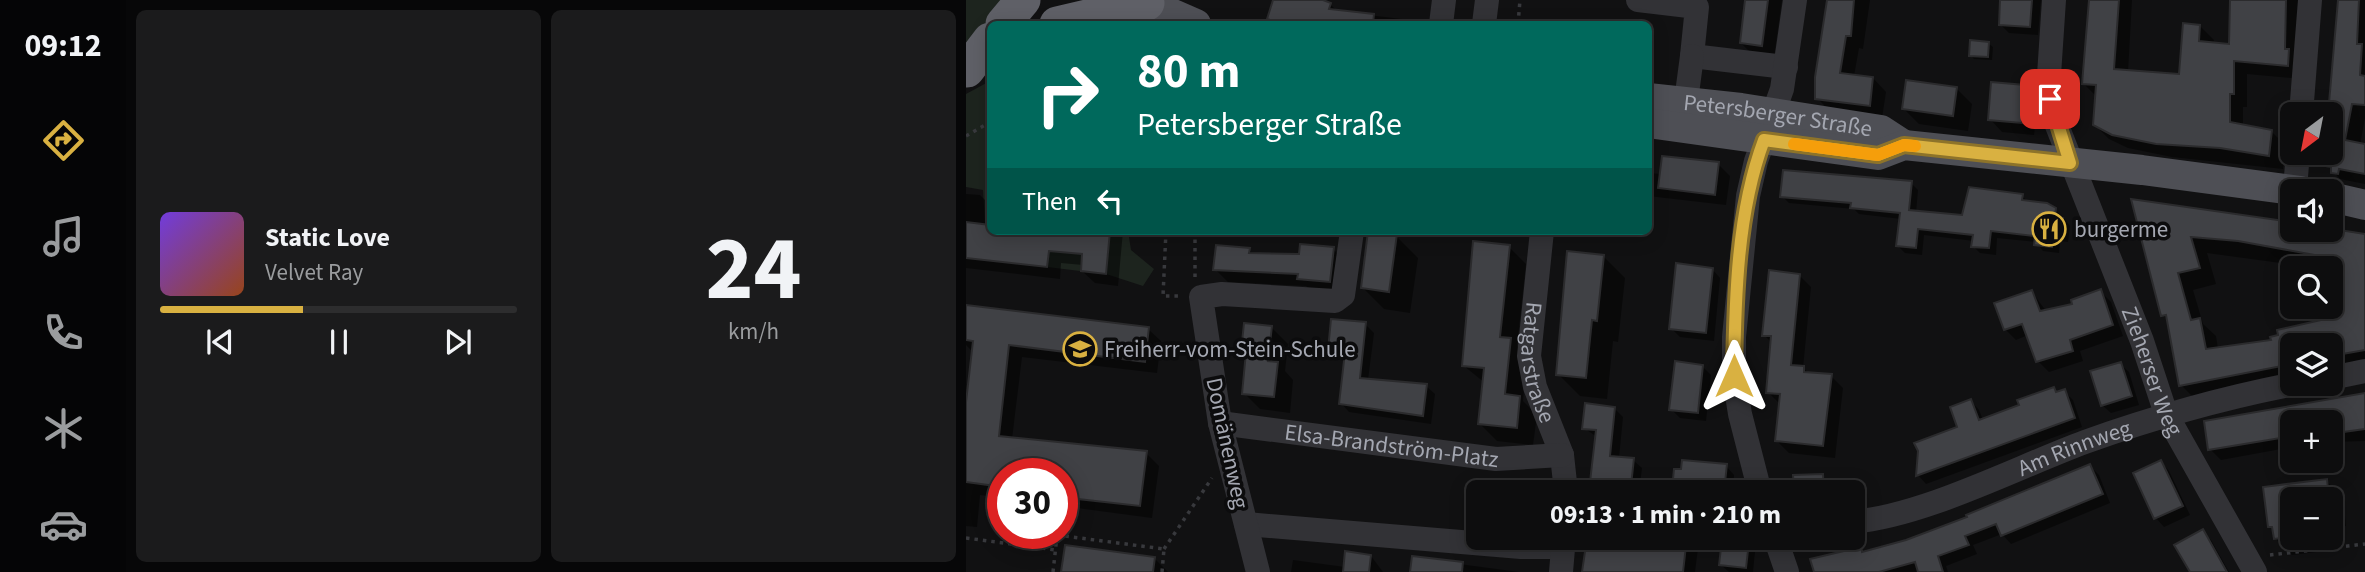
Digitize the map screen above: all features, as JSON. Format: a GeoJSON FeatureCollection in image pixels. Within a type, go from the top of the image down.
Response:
{"type":"FeatureCollection","features":[{"type":"Feature","properties":{"kind":"highway"},"geometry":{"type":"LineString","coordinates":[[1006,21],[1023,0]]}},
{"type":"Feature","properties":{"kind":"highway"},"geometry":{"type":"LineString","coordinates":[[1035,21],[1051,0]]}},
{"type":"Feature","properties":{"kind":"highway"},"geometry":{"type":"LineString","coordinates":[[1068,21],[1144,1]]}},
{"type":"Feature","properties":{"kind":"highway"},"geometry":{"type":"LineString","coordinates":[[966,71],[987,44]]}},
{"type":"Feature","properties":{"kind":"highway"},"geometry":{"type":"LineString","coordinates":[[966,71],[987,59]]}},
{"type":"Feature","properties":{"kind":"main road"},"geometry":{"type":"LineString","coordinates":[[1144,1],[1189,21]]}},
{"type":"Feature","properties":{"kind":"main road","name":"Petersberger Straße"},"geometry":{"type":"LineString","coordinates":[[1652,98],[1686,101],[1769,127],[1878,155],[1904,145],[2280,188]]}},
{"type":"Feature","properties":{"kind":"main road","name":"Petersberger Straße"},"geometry":{"type":"LineString","coordinates":[[1652,123],[1769,127]]}},
{"type":"Feature","properties":{"kind":"main road"},"geometry":{"type":"LineString","coordinates":[[2343,200],[2365,205]]}},
{"type":"Feature","properties":{"kind":"street"},"geometry":{"type":"LineString","coordinates":[[1441,21],[1444,0]]}},
{"type":"Feature","properties":{"kind":"street"},"geometry":{"type":"LineString","coordinates":[[1484,21],[1487,0]]}},
{"type":"Feature","properties":{"kind":"street"},"geometry":{"type":"LineString","coordinates":[[1638,0],[1697,7],[1686,101]]}},
{"type":"Feature","properties":{"kind":"street"},"geometry":{"type":"LineString","coordinates":[[1757,480],[1740,414],[1734,376],[1734,337],[1748,196],[1786,67],[1795,0]]}},
{"type":"Feature","properties":{"kind":"street","name":"Zieherser Weg"},"geometry":{"type":"LineString","coordinates":[[2054,0],[2049,48],[2050,99],[2070,163],[2142,341],[2166,415],[2261,564]]}},
{"type":"Feature","properties":{"kind":"street"},"geometry":{"type":"LineString","coordinates":[[2302,102],[2310,0]]}},
{"type":"Feature","properties":{"kind":"street"},"geometry":{"type":"LineString","coordinates":[[1692,56],[1786,67]]}},
{"type":"Feature","properties":{"kind":"street"},"geometry":{"type":"LineString","coordinates":[[1201,297],[1222,294],[1335,301],[1343,295],[1351,235]]}},
{"type":"Feature","properties":{"kind":"street","name":"Ratgarstraße"},"geometry":{"type":"LineString","coordinates":[[1542,235],[1529,356],[1535,387],[1563,456],[1565,480]]}},
{"type":"Feature","properties":{"kind":"street","name":"Domänenweg"},"geometry":{"type":"LineString","coordinates":[[1201,297],[1220,423],[1258,572]]}},
{"type":"Feature","properties":{"kind":"street"},"geometry":{"type":"LineString","coordinates":[[2343,376],[2365,372]]}},
{"type":"Feature","properties":{"kind":"street","name":"Am Rinnweg"},"geometry":{"type":"LineString","coordinates":[[1865,519],[1912,508],[2166,415],[2227,397],[2280,387]]}},
{"type":"Feature","properties":{"kind":"street","name":"Elsa-Brandström-Platz"},"geometry":{"type":"LineString","coordinates":[[1220,423],[1496,459],[1563,456]]}},
{"type":"Feature","properties":{"kind":"street"},"geometry":{"type":"LineString","coordinates":[[1247,524],[1466,542]]}},
{"type":"Feature","properties":{"kind":"street"},"geometry":{"type":"LineString","coordinates":[[1560,572],[1563,550]]}},
{"type":"Feature","properties":{"kind":"street"},"geometry":{"type":"LineString","coordinates":[[1779,550],[1787,572]]}},
{"type":"Feature","properties":{"kind":"path"},"geometry":{"type":"LineString","coordinates":[[1518,21],[1520,0]]}},
{"type":"Feature","properties":{"kind":"path"},"geometry":{"type":"LineString","coordinates":[[966,136],[987,124]]}},
{"type":"Feature","properties":{"kind":"path"},"geometry":{"type":"LineString","coordinates":[[1166,235],[1163,296],[1201,297],[1195,278],[1195,235]]}},
{"type":"Feature","properties":{"kind":"path"},"geometry":{"type":"LineString","coordinates":[[1162,572],[1164,549],[1216,471]]}},
{"type":"Feature","properties":{"kind":"path"},"geometry":{"type":"LineString","coordinates":[[1078,537],[1164,549]]}},
{"type":"Feature","properties":{"kind":"path"},"geometry":{"type":"LineString","coordinates":[[966,538],[1056,550],[1053,572]]}},
{"type":"Feature","properties":{"kind":"path"},"geometry":{"type":"LineString","coordinates":[[2261,564],[2365,544]]}},
{"type":"Feature","properties":{"kind":"shaded area"},"geometry":{"type":"Polygon","coordinates":[[[966,0],[1001,0],[999,12],[966,42],[966,0]]]}},
{"type":"Feature","properties":{"kind":"shaded area"},"geometry":{"type":"Polygon","coordinates":[[[987,83],[987,224],[983,190],[966,187],[966,94],[987,83]]]}},
{"type":"Feature","properties":{"kind":"shaded area"},"geometry":{"type":"Polygon","coordinates":[[[1051,235],[1075,235],[1073,253],[1082,254],[1080,271],[1047,267],[1051,235]]]}},
{"type":"Feature","properties":{"kind":"shaded area"},"geometry":{"type":"Polygon","coordinates":[[[1110,235],[1129,235],[1131,250],[1154,269],[1143,286],[1106,274],[1110,235]]]}},
{"type":"Feature","properties":{"kind":"building"},"geometry":{"type":"Polygon","coordinates":[[[1273,0],[1323,0],[1331,3],[1329,9],[1374,14],[1373,21],[1267,19],[1273,0]]]}},
{"type":"Feature","properties":{"kind":"building"},"geometry":{"type":"Polygon","coordinates":[[[1745,0],[1768,0],[1762,46],[1740,43],[1745,0]]]}},
{"type":"Feature","properties":{"kind":"building"},"geometry":{"type":"Polygon","coordinates":[[[1827,0],[1854,0],[1851,36],[1846,36],[1840,73],[1873,77],[1870,106],[1815,99],[1815,77],[1827,0]]]}},
{"type":"Feature","properties":{"kind":"building"},"geometry":{"type":"Polygon","coordinates":[[[2000,0],[2032,0],[2030,27],[1999,25],[2000,0]]]}},
{"type":"Feature","properties":{"kind":"building"},"geometry":{"type":"Polygon","coordinates":[[[2089,0],[2119,0],[2114,69],[2179,74],[2183,23],[2200,25],[2199,41],[2229,44],[2230,0],[2286,0],[2285,49],[2289,49],[2288,66],[2234,61],[2234,94],[2230,94],[2230,122],[2272,130],[2269,156],[2220,148],[2156,144],[2112,135],[2093,125],[2096,85],[2082,84],[2089,0]]]}},
{"type":"Feature","properties":{"kind":"building"},"geometry":{"type":"Polygon","coordinates":[[[2338,0],[2359,0],[2357,44],[2362,44],[2360,75],[2365,76],[2365,105],[2352,104],[2345,140],[2365,144],[2365,174],[2339,169],[2338,174],[2331,173],[2331,167],[2325,166],[2343,165],[2343,102],[2329,102],[2338,0]]]}},
{"type":"Feature","properties":{"kind":"building"},"geometry":{"type":"Polygon","coordinates":[[[1970,40],[1989,42],[1988,57],[1969,56],[1970,40]]]}},
{"type":"Feature","properties":{"kind":"building"},"geometry":{"type":"Polygon","coordinates":[[[1906,80],[1957,87],[1953,116],[1902,109],[1906,80]]]}},
{"type":"Feature","properties":{"kind":"building"},"geometry":{"type":"Polygon","coordinates":[[[1991,82],[2025,85],[2022,123],[1988,120],[1991,82]]]}},
{"type":"Feature","properties":{"kind":"building"},"geometry":{"type":"Polygon","coordinates":[[[1662,156],[1719,162],[1715,195],[1658,188],[1662,156]]]}},
{"type":"Feature","properties":{"kind":"building"},"geometry":{"type":"Polygon","coordinates":[[[1783,170],[1912,181],[1909,210],[1962,215],[1969,187],[2023,194],[2022,200],[2047,203],[2056,208],[2055,217],[2063,218],[2061,235],[2054,235],[2052,247],[2034,245],[2035,236],[1991,231],[1989,248],[1971,247],[1973,235],[1918,229],[1916,248],[1896,246],[1900,213],[1850,208],[1851,203],[1780,197],[1783,170]]]}},
{"type":"Feature","properties":{"kind":"building"},"geometry":{"type":"Polygon","coordinates":[[[2131,199],[2280,220],[2280,242],[2343,242],[2343,231],[2365,234],[2365,350],[2343,354],[2343,333],[2280,333],[2280,366],[2179,386],[2166,315],[2161,316],[2131,199]],[[2191,237],[2200,268],[2178,273],[2191,320],[2200,318],[2206,349],[2271,340],[2270,337],[2278,335],[2277,330],[2321,319],[2343,319],[2343,256],[2320,256],[2238,241],[2191,237]]]}},
{"type":"Feature","properties":{"kind":"building"},"geometry":{"type":"Polygon","coordinates":[[[966,222],[987,225],[987,235],[1110,235],[1106,274],[1081,271],[1082,254],[1049,251],[1047,267],[966,258],[966,222]]]}},
{"type":"Feature","properties":{"kind":"building"},"geometry":{"type":"Polygon","coordinates":[[[1368,235],[1397,235],[1389,292],[1361,288],[1368,235]]]}},
{"type":"Feature","properties":{"kind":"building"},"geometry":{"type":"Polygon","coordinates":[[[1473,241],[1510,245],[1500,337],[1511,338],[1505,394],[1520,396],[1517,428],[1478,424],[1484,368],[1462,366],[1473,241]]]}},
{"type":"Feature","properties":{"kind":"building"},"geometry":{"type":"Polygon","coordinates":[[[1300,244],[1334,247],[1330,282],[1297,279],[1298,274],[1213,270],[1216,245],[1250,248],[1249,253],[1299,254],[1300,244]]]}},
{"type":"Feature","properties":{"kind":"building"},"geometry":{"type":"Polygon","coordinates":[[[1567,251],[1604,255],[1597,321],[1592,320],[1586,378],[1556,375],[1567,251]]]}},
{"type":"Feature","properties":{"kind":"building"},"geometry":{"type":"Polygon","coordinates":[[[1676,263],[1713,268],[1706,333],[1669,329],[1676,263]]]}},
{"type":"Feature","properties":{"kind":"building"},"geometry":{"type":"Polygon","coordinates":[[[1769,270],[1800,274],[1791,365],[1804,366],[1804,372],[1832,374],[1823,446],[1775,441],[1780,394],[1766,393],[1771,336],[1762,336],[1769,270]]]}},
{"type":"Feature","properties":{"kind":"building"},"geometry":{"type":"Polygon","coordinates":[[[2101,289],[2113,325],[2070,340],[2073,351],[2036,362],[2022,324],[2004,330],[1994,303],[2032,290],[2040,311],[2072,304],[2071,300],[2101,289]]]}},
{"type":"Feature","properties":{"kind":"building"},"geometry":{"type":"Polygon","coordinates":[[[966,305],[1149,327],[1145,362],[1009,345],[999,436],[1147,451],[1140,506],[1078,499],[1078,458],[987,458],[987,485],[966,482],[966,402],[973,341],[966,340],[966,305]]]}},
{"type":"Feature","properties":{"kind":"building"},"geometry":{"type":"Polygon","coordinates":[[[1331,319],[1366,322],[1360,378],[1427,384],[1423,416],[1339,404],[1345,352],[1328,350],[1331,319]]]}},
{"type":"Feature","properties":{"kind":"building"},"geometry":{"type":"Polygon","coordinates":[[[1244,323],[1272,326],[1268,361],[1278,362],[1274,397],[1242,394],[1246,352],[1241,352],[1244,323]]]}},
{"type":"Feature","properties":{"kind":"building"},"geometry":{"type":"Polygon","coordinates":[[[1675,361],[1703,365],[1698,413],[1669,410],[1675,361]]]}},
{"type":"Feature","properties":{"kind":"building"},"geometry":{"type":"Polygon","coordinates":[[[2121,362],[2132,396],[2101,406],[2090,371],[2121,362]]]}},
{"type":"Feature","properties":{"kind":"building"},"geometry":{"type":"Polygon","coordinates":[[[2054,387],[2056,392],[2065,389],[2075,418],[1916,476],[1918,451],[1914,443],[1957,427],[1950,407],[1971,399],[1979,420],[2019,405],[2017,400],[2054,387]]]}},
{"type":"Feature","properties":{"kind":"building"},"geometry":{"type":"Polygon","coordinates":[[[2365,393],[2365,429],[2343,432],[2343,410],[2280,410],[2280,438],[2208,450],[2204,421],[2365,393]]]}},
{"type":"Feature","properties":{"kind":"building"},"geometry":{"type":"Polygon","coordinates":[[[1585,403],[1615,407],[1610,456],[1634,458],[1632,480],[1590,480],[1596,430],[1582,429],[1585,403]]]}},
{"type":"Feature","properties":{"kind":"building"},"geometry":{"type":"Polygon","coordinates":[[[1682,460],[1727,464],[1725,480],[1673,480],[1674,469],[1681,469],[1682,460]]]}},
{"type":"Feature","properties":{"kind":"building"},"geometry":{"type":"Polygon","coordinates":[[[2161,460],[2183,506],[2154,519],[2133,473],[2161,460]]]}},
{"type":"Feature","properties":{"kind":"building"},"geometry":{"type":"Polygon","coordinates":[[[2090,464],[2103,494],[2001,536],[1996,524],[1965,536],[1969,545],[1938,556],[1943,572],[1918,572],[1915,562],[1879,572],[1814,572],[1810,559],[1848,550],[1862,552],[1906,540],[1967,517],[1966,515],[2090,464]]]}},
{"type":"Feature","properties":{"kind":"building"},"geometry":{"type":"Polygon","coordinates":[[[1823,474],[1823,480],[1793,480],[1793,475],[1823,474]]]}},
{"type":"Feature","properties":{"kind":"building"},"geometry":{"type":"Polygon","coordinates":[[[2327,479],[2328,487],[2280,487],[2280,538],[2274,539],[2272,527],[2268,527],[2263,487],[2327,479]]]}},
{"type":"Feature","properties":{"kind":"building"},"geometry":{"type":"Polygon","coordinates":[[[2203,529],[2227,572],[2190,572],[2174,545],[2203,529]]]}},
{"type":"Feature","properties":{"kind":"building"},"geometry":{"type":"Polygon","coordinates":[[[1078,547],[1155,557],[1153,572],[1061,572],[1064,549],[1078,549],[1078,547]]]}},
{"type":"Feature","properties":{"kind":"building"},"geometry":{"type":"Polygon","coordinates":[[[1585,550],[1686,550],[1683,572],[1582,572],[1585,550]]]}},
{"type":"Feature","properties":{"kind":"building"},"geometry":{"type":"Polygon","coordinates":[[[1721,550],[1748,550],[1746,568],[1719,565],[1721,550]]]}},
{"type":"Feature","properties":{"kind":"building"},"geometry":{"type":"Polygon","coordinates":[[[1345,551],[1371,555],[1369,572],[1343,572],[1345,551]]]}},
{"type":"Feature","properties":{"kind":"building"},"geometry":{"type":"Polygon","coordinates":[[[1412,556],[1463,562],[1462,572],[1410,572],[1412,556]]]}},
{"type":"Feature","properties":{"kind":"slow traffic"},"geometry":{"type":"LineString","coordinates":[[1794,144],[1878,155],[1904,145],[1915,146]]}},
{"type":"Feature","properties":{"kind":"place","name":"burgerme"},"geometry":{"type":"Point","coordinates":[2049,229]}},
{"type":"Feature","properties":{"kind":"place","name":"Freiherr-vom-Stein-Schule"},"geometry":{"type":"Point","coordinates":[1080,349]}},
{"type":"Feature","properties":{"kind":"route"},"geometry":{"type":"LineString","coordinates":[[1734,376],[1734,337],[1748,196],[1764,140],[1878,155],[1904,145],[2070,163],[2050,99]]}}]}
